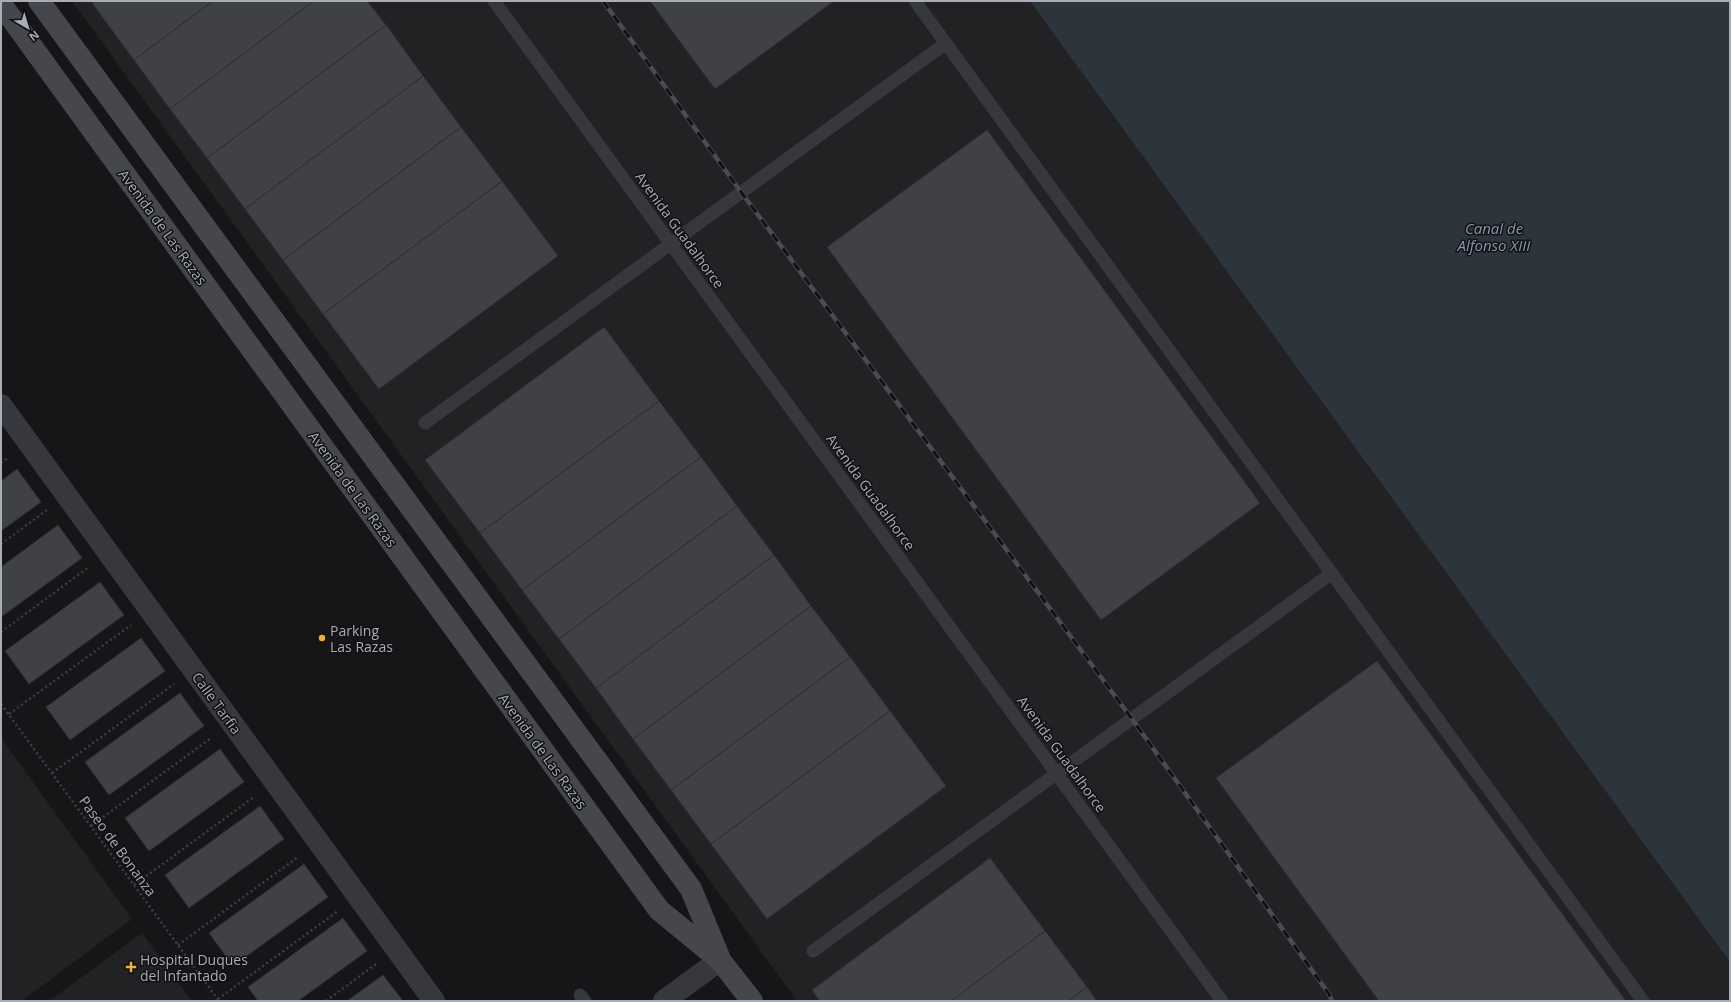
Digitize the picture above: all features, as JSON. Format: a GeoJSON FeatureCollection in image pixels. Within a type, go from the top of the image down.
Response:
{"type":"FeatureCollection","features":[{"type":"Feature","properties":{"kind":"main road","name":"Avenida de Las Razas"},"geometry":{"type":"LineString","coordinates":[[39,1],[691,889],[720,960]]}},
{"type":"Feature","properties":{"kind":"main road","name":"Avenida de Las Razas"},"geometry":{"type":"LineString","coordinates":[[1,4],[659,910],[720,960],[752,1001]]}},
{"type":"Feature","properties":{"kind":"street","name":"Calle Tarfia"},"geometry":{"type":"LineString","coordinates":[[1,405],[434,1001]]}},
{"type":"Feature","properties":{"kind":"street"},"geometry":{"type":"LineString","coordinates":[[664,1001],[720,960]]}},
{"type":"Feature","properties":{"kind":"lane","name":"Avenida Guadalhorce"},"geometry":{"type":"LineString","coordinates":[[494,1],[1222,1001]]}},
{"type":"Feature","properties":{"kind":"lane"},"geometry":{"type":"LineString","coordinates":[[915,1],[1643,1001]]}},
{"type":"Feature","properties":{"kind":"lane"},"geometry":{"type":"LineString","coordinates":[[425,424],[946,43]]}},
{"type":"Feature","properties":{"kind":"lane"},"geometry":{"type":"LineString","coordinates":[[814,951],[1332,573]]}},
{"type":"Feature","properties":{"kind":"path"},"geometry":{"type":"LineString","coordinates":[[1,544],[52,507]]}},
{"type":"Feature","properties":{"kind":"path"},"geometry":{"type":"LineString","coordinates":[[1,632],[94,564]]}},
{"type":"Feature","properties":{"kind":"path"},"geometry":{"type":"LineString","coordinates":[[9,714],[136,621]]}},
{"type":"Feature","properties":{"kind":"path"},"geometry":{"type":"LineString","coordinates":[[52,774],[179,680]]}},
{"type":"Feature","properties":{"kind":"path","name":"Paseo de Bonanza"},"geometry":{"type":"LineString","coordinates":[[1,704],[218,1000]]}},
{"type":"Feature","properties":{"kind":"path"},"geometry":{"type":"LineString","coordinates":[[91,826],[212,738]]}},
{"type":"Feature","properties":{"kind":"path"},"geometry":{"type":"LineString","coordinates":[[134,886],[255,797]]}},
{"type":"Feature","properties":{"kind":"path"},"geometry":{"type":"LineString","coordinates":[[178,945],[299,856]]}},
{"type":"Feature","properties":{"kind":"path"},"geometry":{"type":"LineString","coordinates":[[218,1000],[345,906]]}},
{"type":"Feature","properties":{"kind":"path"},"geometry":{"type":"LineString","coordinates":[[326,1001],[377,964]]}},
{"type":"Feature","properties":{"kind":"shaded area"},"geometry":{"type":"Polygon","coordinates":[[[72,1],[1031,1],[1730,962],[1730,1001],[797,1001],[72,1]]]}},
{"type":"Feature","properties":{"kind":"shaded area"},"geometry":{"type":"Polygon","coordinates":[[[1,738],[132,919],[22,1001],[1,1001],[1,738]]]}},
{"type":"Feature","properties":{"kind":"shaded area","name":"Hospital Duques del Infantado"},"geometry":{"type":"Polygon","coordinates":[[[142,933],[192,1001],[49,1001],[142,933]]]}},
{"type":"Feature","properties":{"kind":"water","name":"Canal de Alfonso XIII"},"geometry":{"type":"Polygon","coordinates":[[[1030,1],[1730,1],[1730,962],[1030,1]]]}},
{"type":"Feature","properties":{"kind":"building"},"geometry":{"type":"Polygon","coordinates":[[[95,1],[213,1],[134,60],[92,3],[95,1]]]}},
{"type":"Feature","properties":{"kind":"building"},"geometry":{"type":"Polygon","coordinates":[[[213,1],[314,1],[170,109],[134,60],[213,1]]]}},
{"type":"Feature","properties":{"kind":"building"},"geometry":{"type":"Polygon","coordinates":[[[314,1],[367,1],[386,25],[207,158],[170,109],[314,1]]]}},
{"type":"Feature","properties":{"kind":"building"},"geometry":{"type":"Polygon","coordinates":[[[650,1],[834,1],[715,89],[650,1]]]}},
{"type":"Feature","properties":{"kind":"building"},"geometry":{"type":"Polygon","coordinates":[[[386,25],[423,76],[245,209],[207,158],[386,25]]]}},
{"type":"Feature","properties":{"kind":"building"},"geometry":{"type":"Polygon","coordinates":[[[423,76],[461,127],[283,260],[245,209],[423,76]]]}},
{"type":"Feature","properties":{"kind":"building"},"geometry":{"type":"Polygon","coordinates":[[[461,127],[502,181],[323,314],[283,260],[461,127]]]}},
{"type":"Feature","properties":{"kind":"building"},"geometry":{"type":"Polygon","coordinates":[[[987,130],[1260,503],[1101,620],[827,247],[987,130]]]}},
{"type":"Feature","properties":{"kind":"building"},"geometry":{"type":"Polygon","coordinates":[[[502,181],[558,256],[379,389],[323,314],[502,181]]]}},
{"type":"Feature","properties":{"kind":"building"},"geometry":{"type":"Polygon","coordinates":[[[604,327],[659,401],[480,533],[425,460],[604,327]]]}},
{"type":"Feature","properties":{"kind":"building"},"geometry":{"type":"Polygon","coordinates":[[[659,401],[701,457],[522,590],[480,533],[659,401]]]}},
{"type":"Feature","properties":{"kind":"building"},"geometry":{"type":"Polygon","coordinates":[[[701,457],[737,506],[559,639],[522,590],[701,457]]]}},
{"type":"Feature","properties":{"kind":"building"},"geometry":{"type":"Polygon","coordinates":[[[17,469],[41,502],[1,531],[1,481],[17,469]]]}},
{"type":"Feature","properties":{"kind":"building"},"geometry":{"type":"Polygon","coordinates":[[[737,506],[774,555],[596,688],[559,639],[737,506]]]}},
{"type":"Feature","properties":{"kind":"building"},"geometry":{"type":"Polygon","coordinates":[[[58,525],[82,558],[1,617],[1,567],[58,525]]]}},
{"type":"Feature","properties":{"kind":"building"},"geometry":{"type":"Polygon","coordinates":[[[774,555],[811,606],[633,739],[596,688],[774,555]]]}},
{"type":"Feature","properties":{"kind":"building"},"geometry":{"type":"Polygon","coordinates":[[[100,582],[124,615],[29,684],[5,651],[100,582]]]}},
{"type":"Feature","properties":{"kind":"building"},"geometry":{"type":"Polygon","coordinates":[[[811,606],[850,657],[671,790],[633,739],[811,606]]]}},
{"type":"Feature","properties":{"kind":"building"},"geometry":{"type":"Polygon","coordinates":[[[141,638],[165,671],[70,740],[46,707],[141,638]]]}},
{"type":"Feature","properties":{"kind":"building"},"geometry":{"type":"Polygon","coordinates":[[[850,657],[890,711],[711,844],[671,790],[850,657]]]}},
{"type":"Feature","properties":{"kind":"building"},"geometry":{"type":"Polygon","coordinates":[[[1377,661],[1626,1001],[1379,1001],[1216,778],[1377,661]]]}},
{"type":"Feature","properties":{"kind":"building"},"geometry":{"type":"Polygon","coordinates":[[[180,693],[204,726],[109,795],[85,762],[180,693]]]}},
{"type":"Feature","properties":{"kind":"building"},"geometry":{"type":"Polygon","coordinates":[[[890,711],[946,786],[767,919],[711,844],[890,711]]]}},
{"type":"Feature","properties":{"kind":"building"},"geometry":{"type":"Polygon","coordinates":[[[220,749],[244,782],[149,851],[125,818],[220,749]]]}},
{"type":"Feature","properties":{"kind":"building"},"geometry":{"type":"Polygon","coordinates":[[[260,806],[284,839],[189,908],[165,875],[260,806]]]}},
{"type":"Feature","properties":{"kind":"building"},"geometry":{"type":"Polygon","coordinates":[[[990,858],[1045,931],[951,1001],[820,1001],[812,990],[990,858]]]}},
{"type":"Feature","properties":{"kind":"building"},"geometry":{"type":"Polygon","coordinates":[[[304,864],[328,897],[233,966],[209,933],[304,864]]]}},
{"type":"Feature","properties":{"kind":"building"},"geometry":{"type":"Polygon","coordinates":[[[343,918],[367,951],[298,1001],[258,1001],[248,987],[343,918]]]}},
{"type":"Feature","properties":{"kind":"building"},"geometry":{"type":"Polygon","coordinates":[[[1045,931],[1087,987],[1068,1001],[951,1001],[1045,931]]]}},
{"type":"Feature","properties":{"kind":"building"},"geometry":{"type":"Polygon","coordinates":[[[383,975],[403,1001],[347,1001],[383,975]]]}},
{"type":"Feature","properties":{"kind":"building"},"geometry":{"type":"Polygon","coordinates":[[[1087,987],[1097,1001],[1068,1001],[1087,987]]]}},
{"type":"Feature","properties":{"kind":"railway"},"geometry":{"type":"LineString","coordinates":[[603,1],[741,192],[1132,719],[1329,994],[1332,1001]]}},
{"type":"Feature","properties":{"kind":"place","name":"Parking Las Razas"},"geometry":{"type":"Point","coordinates":[322,638]}},
{"type":"Feature","properties":{"kind":"place","name":"Hospital Duques del Infantado"},"geometry":{"type":"Point","coordinates":[131,967]}}]}
